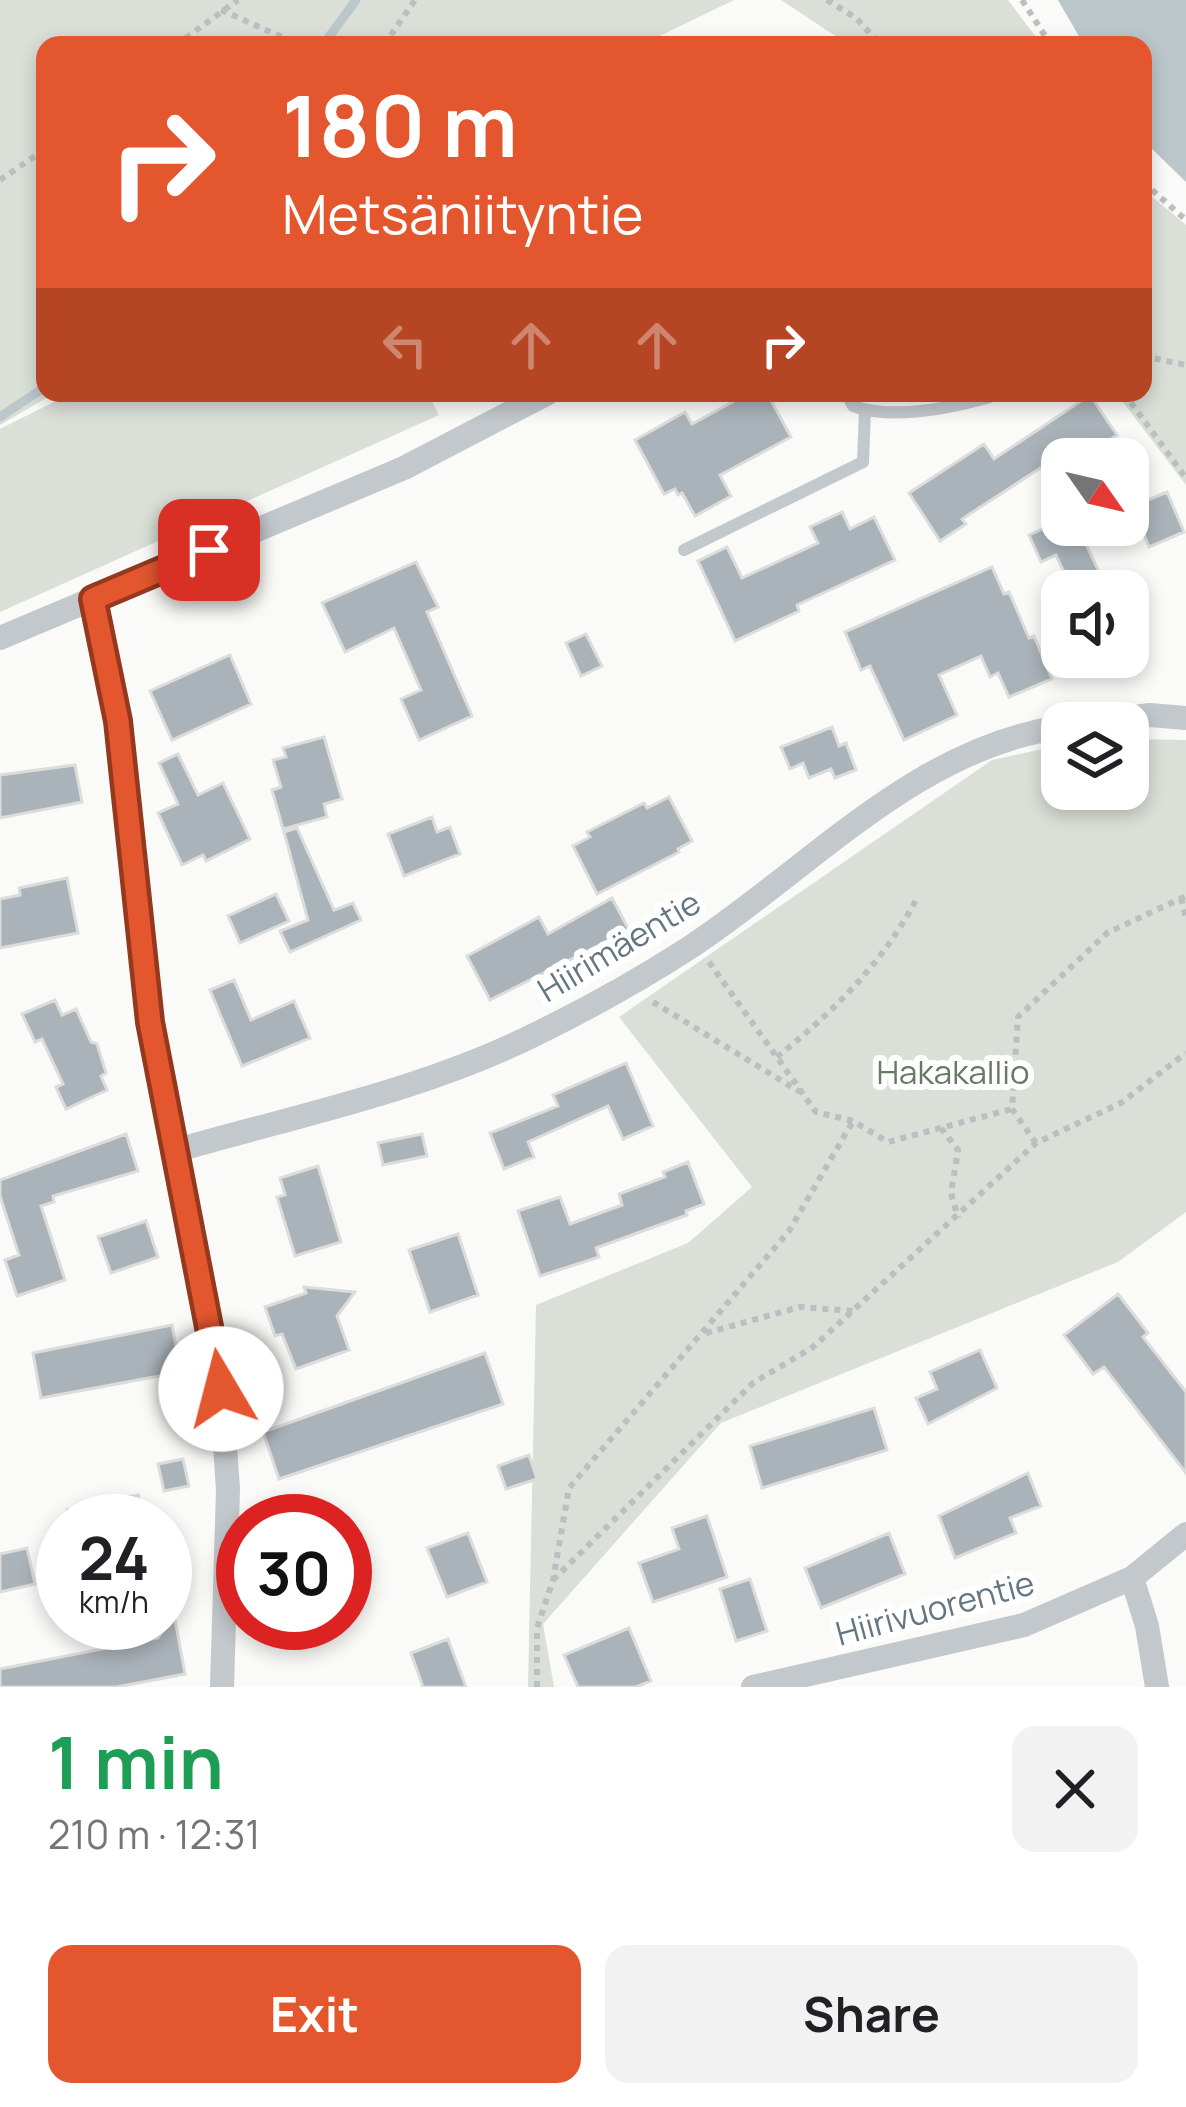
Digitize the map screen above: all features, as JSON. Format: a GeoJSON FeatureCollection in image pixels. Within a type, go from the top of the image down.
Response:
{"type":"FeatureCollection","features":[{"type":"Feature","properties":{"kind":"street"},"geometry":{"type":"LineString","coordinates":[[0,638],[404,468],[531,402]]}},
{"type":"Feature","properties":{"kind":"street"},"geometry":{"type":"LineString","coordinates":[[93,599],[118,721],[150,1022],[219,1361],[228,1489],[222,1687]]}},
{"type":"Feature","properties":{"kind":"street"},"geometry":{"type":"LineString","coordinates":[[1149,715],[1186,718]]}},
{"type":"Feature","properties":{"kind":"street","name":"Hiirimäentie"},"geometry":{"type":"LineString","coordinates":[[174,1151],[446,1072],[538,1034],[695,943],[922,779],[977,751],[1041,733]]}},
{"type":"Feature","properties":{"kind":"street","name":"Hiirivuorentie"},"geometry":{"type":"LineString","coordinates":[[753,1687],[1024,1625],[1132,1578],[1186,1534]]}},
{"type":"Feature","properties":{"kind":"street"},"geometry":{"type":"LineString","coordinates":[[1132,1578],[1147,1626],[1156,1687]]}},
{"type":"Feature","properties":{"kind":"lane"},"geometry":{"type":"LineString","coordinates":[[851,402],[865,410],[968,402]]}},
{"type":"Feature","properties":{"kind":"lane"},"geometry":{"type":"LineString","coordinates":[[684,550],[863,462],[865,410]]}},
{"type":"Feature","properties":{"kind":"path"},"geometry":{"type":"LineString","coordinates":[[188,36],[238,0]]}},
{"type":"Feature","properties":{"kind":"path"},"geometry":{"type":"LineString","coordinates":[[389,36],[415,0]]}},
{"type":"Feature","properties":{"kind":"path"},"geometry":{"type":"LineString","coordinates":[[826,0],[872,36]]}},
{"type":"Feature","properties":{"kind":"path"},"geometry":{"type":"LineString","coordinates":[[1022,0],[1045,36]]}},
{"type":"Feature","properties":{"kind":"path"},"geometry":{"type":"LineString","coordinates":[[221,10],[280,36]]}},
{"type":"Feature","properties":{"kind":"path"},"geometry":{"type":"LineString","coordinates":[[0,180],[36,155]]}},
{"type":"Feature","properties":{"kind":"path"},"geometry":{"type":"LineString","coordinates":[[1152,190],[1186,220]]}},
{"type":"Feature","properties":{"kind":"path"},"geometry":{"type":"LineString","coordinates":[[1152,358],[1186,365]]}},
{"type":"Feature","properties":{"kind":"path"},"geometry":{"type":"LineString","coordinates":[[1131,402],[1186,478]]}},
{"type":"Feature","properties":{"kind":"path"},"geometry":{"type":"LineString","coordinates":[[1036,1143],[1012,1109],[1018,1017],[1107,932],[1183,897],[1186,918]]}},
{"type":"Feature","properties":{"kind":"path"},"geometry":{"type":"LineString","coordinates":[[776,1057],[813,1028],[882,956],[916,900]]}},
{"type":"Feature","properties":{"kind":"path"},"geometry":{"type":"LineString","coordinates":[[695,943],[816,1112],[853,1120],[888,1142],[1012,1109]]}},
{"type":"Feature","properties":{"kind":"path"},"geometry":{"type":"LineString","coordinates":[[626,984],[803,1094]]}},
{"type":"Feature","properties":{"kind":"path"},"geometry":{"type":"LineString","coordinates":[[553,1580],[753,1383],[813,1347],[1036,1143],[1121,1103],[1186,1053]]}},
{"type":"Feature","properties":{"kind":"path"},"geometry":{"type":"LineString","coordinates":[[538,1687],[536,1628],[553,1580],[569,1488],[789,1231],[853,1120]]}},
{"type":"Feature","properties":{"kind":"path"},"geometry":{"type":"LineString","coordinates":[[941,1128],[958,1150],[951,1193],[958,1218]]}},
{"type":"Feature","properties":{"kind":"path"},"geometry":{"type":"LineString","coordinates":[[706,1333],[800,1307],[853,1311]]}},
{"type":"Feature","properties":{"kind":"green space"},"geometry":{"type":"Polygon","coordinates":[[[0,0],[734,0],[660,36],[36,36],[40,402],[0,425],[0,0]]]}},
{"type":"Feature","properties":{"kind":"green space"},"geometry":{"type":"Polygon","coordinates":[[[781,0],[1008,0],[1035,36],[835,36],[781,0]]]}},
{"type":"Feature","properties":{"kind":"green space"},"geometry":{"type":"Polygon","coordinates":[[[1152,197],[1186,225],[1186,485],[1123,402],[1152,402],[1152,197]]]}},
{"type":"Feature","properties":{"kind":"green space"},"geometry":{"type":"Polygon","coordinates":[[[54,402],[432,402],[439,415],[0,612],[0,429],[54,402]]]}},
{"type":"Feature","properties":{"kind":"green space","name":"Hakakallio"},"geometry":{"type":"Polygon","coordinates":[[[1149,739],[1186,740],[1186,1212],[1118,1262],[721,1423],[543,1624],[554,1687],[528,1687],[536,1305],[688,1243],[752,1187],[619,1017],[992,760],[1041,750],[1041,810],[1149,810],[1149,739]]]}},
{"type":"Feature","properties":{"kind":"shaded area"},"geometry":{"type":"Polygon","coordinates":[[[1058,0],[1186,0],[1186,182],[1152,149],[1152,36],[1079,36],[1058,0]]]}},
{"type":"Feature","properties":{"kind":"building"},"geometry":{"type":"Polygon","coordinates":[[[732,402],[772,402],[791,437],[720,475],[731,496],[695,516],[682,493],[678,495],[675,489],[664,494],[635,440],[685,412],[692,424],[732,402]]]}},
{"type":"Feature","properties":{"kind":"building"},"geometry":{"type":"Polygon","coordinates":[[[1080,402],[1095,402],[1117,435],[1041,438],[1041,468],[962,519],[966,524],[940,541],[909,493],[984,444],[994,459],[1080,402]]]}},
{"type":"Feature","properties":{"kind":"building"},"geometry":{"type":"Polygon","coordinates":[[[1167,492],[1184,532],[1149,547],[1149,499],[1167,492]]]}},
{"type":"Feature","properties":{"kind":"building"},"geometry":{"type":"Polygon","coordinates":[[[842,512],[850,529],[874,517],[895,560],[797,605],[799,611],[735,641],[698,561],[727,547],[742,578],[818,543],[810,527],[842,512]]]}},
{"type":"Feature","properties":{"kind":"building"},"geometry":{"type":"Polygon","coordinates":[[[1041,530],[1041,546],[1087,546],[1098,570],[1063,570],[1056,555],[1041,562],[1029,535],[1041,530]]]}},
{"type":"Feature","properties":{"kind":"building"},"geometry":{"type":"Polygon","coordinates":[[[416,562],[438,607],[427,612],[472,716],[419,740],[401,699],[421,690],[394,628],[345,652],[322,603],[416,562]]]}},
{"type":"Feature","properties":{"kind":"building"},"geometry":{"type":"Polygon","coordinates":[[[992,567],[1029,638],[1034,636],[1041,653],[1041,678],[1052,679],[1009,697],[998,673],[990,677],[981,656],[939,675],[957,715],[904,740],[870,666],[861,670],[845,632],[992,567]]]}},
{"type":"Feature","properties":{"kind":"building"},"geometry":{"type":"Polygon","coordinates":[[[586,634],[602,666],[581,676],[566,643],[586,634]]]}},
{"type":"Feature","properties":{"kind":"building"},"geometry":{"type":"Polygon","coordinates":[[[230,655],[251,704],[172,740],[150,691],[230,655]]]}},
{"type":"Feature","properties":{"kind":"building"},"geometry":{"type":"Polygon","coordinates":[[[832,727],[839,746],[846,743],[856,770],[835,778],[831,769],[809,778],[803,763],[790,769],[781,747],[832,727]]]}},
{"type":"Feature","properties":{"kind":"building"},"geometry":{"type":"Polygon","coordinates":[[[324,737],[342,799],[324,804],[327,817],[283,829],[272,790],[281,787],[273,760],[286,757],[283,748],[324,737]]]}},
{"type":"Feature","properties":{"kind":"building"},"geometry":{"type":"Polygon","coordinates":[[[178,754],[198,795],[223,783],[250,839],[206,861],[203,855],[182,865],[158,813],[178,804],[159,763],[178,754]]]}},
{"type":"Feature","properties":{"kind":"building"},"geometry":{"type":"Polygon","coordinates":[[[75,765],[82,802],[0,818],[0,775],[75,765]]]}},
{"type":"Feature","properties":{"kind":"building"},"geometry":{"type":"Polygon","coordinates":[[[669,797],[692,841],[597,894],[573,846],[590,837],[587,832],[644,803],[647,808],[669,797]]]}},
{"type":"Feature","properties":{"kind":"building"},"geometry":{"type":"Polygon","coordinates":[[[432,817],[437,832],[450,827],[460,854],[404,876],[388,834],[432,817]]]}},
{"type":"Feature","properties":{"kind":"building"},"geometry":{"type":"Polygon","coordinates":[[[297,828],[334,910],[353,903],[361,920],[290,952],[280,931],[308,920],[284,832],[297,828]]]}},
{"type":"Feature","properties":{"kind":"building"},"geometry":{"type":"Polygon","coordinates":[[[67,878],[78,933],[0,948],[0,899],[20,895],[19,888],[67,878]]]}},
{"type":"Feature","properties":{"kind":"building"},"geometry":{"type":"Polygon","coordinates":[[[276,894],[289,921],[240,943],[228,916],[276,894]]]}},
{"type":"Feature","properties":{"kind":"building"},"geometry":{"type":"Polygon","coordinates":[[[612,898],[629,930],[490,1000],[467,956],[539,917],[548,934],[612,898]]]}},
{"type":"Feature","properties":{"kind":"building"},"geometry":{"type":"Polygon","coordinates":[[[234,980],[251,1020],[294,1001],[310,1038],[242,1066],[210,990],[234,980]]]}},
{"type":"Feature","properties":{"kind":"building"},"geometry":{"type":"Polygon","coordinates":[[[55,1000],[62,1015],[76,1009],[91,1042],[97,1044],[106,1073],[101,1076],[107,1090],[66,1109],[56,1087],[63,1084],[42,1039],[35,1042],[22,1014],[55,1000]]]}},
{"type":"Feature","properties":{"kind":"building"},"geometry":{"type":"Polygon","coordinates":[[[626,1063],[653,1126],[623,1139],[608,1106],[528,1142],[534,1157],[504,1169],[490,1133],[558,1106],[553,1095],[626,1063]]]}},
{"type":"Feature","properties":{"kind":"building"},"geometry":{"type":"Polygon","coordinates":[[[126,1134],[138,1171],[53,1196],[54,1202],[41,1206],[65,1280],[17,1296],[5,1260],[19,1255],[0,1196],[0,1180],[126,1134]]]}},
{"type":"Feature","properties":{"kind":"building"},"geometry":{"type":"Polygon","coordinates":[[[422,1134],[427,1156],[383,1165],[378,1143],[422,1134]]]}},
{"type":"Feature","properties":{"kind":"building"},"geometry":{"type":"Polygon","coordinates":[[[688,1162],[704,1204],[686,1211],[687,1215],[596,1248],[599,1257],[540,1276],[518,1211],[560,1197],[570,1224],[622,1205],[619,1194],[665,1177],[663,1172],[688,1162]]]}},
{"type":"Feature","properties":{"kind":"building"},"geometry":{"type":"Polygon","coordinates":[[[318,1166],[341,1242],[295,1256],[277,1197],[285,1195],[280,1178],[318,1166]]]}},
{"type":"Feature","properties":{"kind":"building"},"geometry":{"type":"Polygon","coordinates":[[[146,1221],[158,1257],[111,1273],[98,1237],[146,1221]]]}},
{"type":"Feature","properties":{"kind":"building"},"geometry":{"type":"Polygon","coordinates":[[[458,1234],[478,1295],[430,1312],[409,1250],[458,1234]]]}},
{"type":"Feature","properties":{"kind":"building"},"geometry":{"type":"Polygon","coordinates":[[[304,1287],[355,1292],[337,1316],[349,1350],[296,1369],[282,1334],[275,1336],[265,1307],[306,1293],[304,1287]]]}},
{"type":"Feature","properties":{"kind":"building"},"geometry":{"type":"Polygon","coordinates":[[[1118,1294],[1148,1333],[1143,1337],[1186,1392],[1186,1473],[1104,1367],[1093,1374],[1064,1335],[1118,1294]]]}},
{"type":"Feature","properties":{"kind":"building"},"geometry":{"type":"Polygon","coordinates":[[[172,1325],[181,1372],[41,1398],[33,1353],[172,1325]]]}},
{"type":"Feature","properties":{"kind":"building"},"geometry":{"type":"Polygon","coordinates":[[[980,1350],[997,1388],[928,1424],[916,1398],[937,1389],[930,1372],[980,1350]]]}},
{"type":"Feature","properties":{"kind":"building"},"geometry":{"type":"Polygon","coordinates":[[[485,1353],[503,1404],[279,1479],[263,1432],[485,1353]]]}},
{"type":"Feature","properties":{"kind":"building"},"geometry":{"type":"Polygon","coordinates":[[[874,1408],[887,1450],[762,1488],[750,1446],[874,1408]]]}},
{"type":"Feature","properties":{"kind":"building"},"geometry":{"type":"Polygon","coordinates":[[[529,1455],[537,1479],[506,1489],[498,1466],[529,1455]]]}},
{"type":"Feature","properties":{"kind":"building"},"geometry":{"type":"Polygon","coordinates":[[[183,1459],[189,1486],[164,1491],[158,1464],[183,1459]]]}},
{"type":"Feature","properties":{"kind":"building"},"geometry":{"type":"Polygon","coordinates":[[[1028,1473],[1041,1506],[1010,1518],[1016,1533],[955,1558],[939,1516],[1028,1473]]]}},
{"type":"Feature","properties":{"kind":"building"},"geometry":{"type":"Polygon","coordinates":[[[707,1516],[727,1577],[653,1602],[639,1563],[679,1549],[672,1528],[707,1516]]]}},
{"type":"Feature","properties":{"kind":"building"},"geometry":{"type":"Polygon","coordinates":[[[468,1533],[487,1582],[447,1597],[427,1548],[468,1533]]]}},
{"type":"Feature","properties":{"kind":"building"},"geometry":{"type":"Polygon","coordinates":[[[889,1533],[905,1574],[821,1608],[805,1568],[889,1533]]]}},
{"type":"Feature","properties":{"kind":"building"},"geometry":{"type":"Polygon","coordinates":[[[27,1548],[35,1584],[0,1592],[0,1554],[27,1548]]]}},
{"type":"Feature","properties":{"kind":"building"},"geometry":{"type":"Polygon","coordinates":[[[750,1579],[767,1631],[736,1641],[720,1589],[750,1579]]]}},
{"type":"Feature","properties":{"kind":"building"},"geometry":{"type":"Polygon","coordinates":[[[629,1628],[651,1681],[636,1687],[578,1687],[564,1655],[629,1628]]]}},
{"type":"Feature","properties":{"kind":"building"},"geometry":{"type":"Polygon","coordinates":[[[448,1639],[466,1687],[423,1687],[411,1653],[448,1639]]]}},
{"type":"Feature","properties":{"kind":"building"},"geometry":{"type":"Polygon","coordinates":[[[97,1650],[181,1650],[185,1674],[117,1687],[0,1687],[0,1669],[97,1650]]]}},
{"type":"Feature","properties":{"kind":"waterway"},"geometry":{"type":"LineString","coordinates":[[330,36],[356,0]]}},
{"type":"Feature","properties":{"kind":"waterway"},"geometry":{"type":"LineString","coordinates":[[0,417],[36,393]]}},
{"type":"Feature","properties":{"kind":"route"},"geometry":{"type":"LineString","coordinates":[[209,550],[93,599],[118,721],[150,1022],[221,1389]]}}]}
